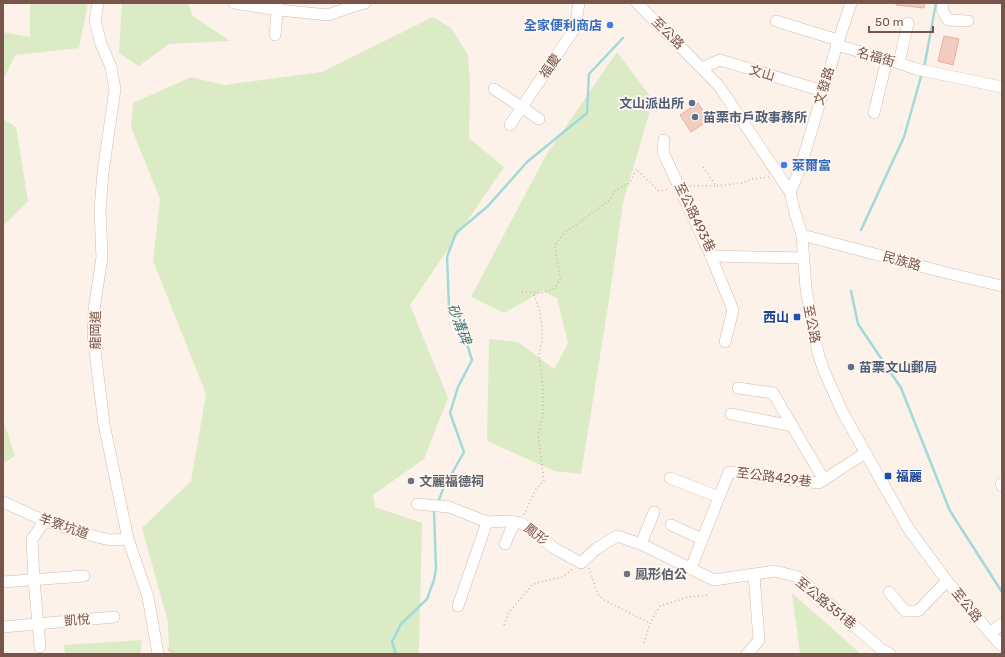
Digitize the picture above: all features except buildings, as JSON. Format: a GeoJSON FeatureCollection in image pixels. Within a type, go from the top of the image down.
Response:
{"type":"FeatureCollection","features":[{"type":"Feature","properties":{"kind":"street","name":"龍岡道"},"geometry":{"type":"LineString","coordinates":[[98,3],[95,21],[101,44],[111,67],[115,89],[103,172],[100,210],[102,257],[94,310],[93,336],[104,424],[128,539],[148,597],[158,654]]}},
{"type":"Feature","properties":{"kind":"street"},"geometry":{"type":"LineString","coordinates":[[234,3],[278,6],[328,15],[357,4]]}},
{"type":"Feature","properties":{"kind":"street","name":"福慶"},"geometry":{"type":"LineString","coordinates":[[510,125],[575,28],[579,3]]}},
{"type":"Feature","properties":{"kind":"street","name":"文發路"},"geometry":{"type":"LineString","coordinates":[[790,192],[800,170],[851,3]]}},
{"type":"Feature","properties":{"kind":"street"},"geometry":{"type":"LineString","coordinates":[[944,3],[942,10],[948,20],[968,21]]}},
{"type":"Feature","properties":{"kind":"street","name":"至公路"},"geometry":{"type":"LineString","coordinates":[[643,5],[719,86],[790,192],[802,235],[806,289],[818,352],[824,371],[843,413],[908,528],[947,581],[1002,646]]}},
{"type":"Feature","properties":{"kind":"street"},"geometry":{"type":"LineString","coordinates":[[275,35],[278,6]]}},
{"type":"Feature","properties":{"kind":"street","name":"名福街"},"geometry":{"type":"LineString","coordinates":[[776,21],[916,69],[1002,87]]}},
{"type":"Feature","properties":{"kind":"street"},"geometry":{"type":"LineString","coordinates":[[899,63],[908,23]]}},
{"type":"Feature","properties":{"kind":"street"},"geometry":{"type":"LineString","coordinates":[[874,113],[887,59]]}},
{"type":"Feature","properties":{"kind":"street","name":"文山"},"geometry":{"type":"LineString","coordinates":[[702,68],[720,60],[823,91]]}},
{"type":"Feature","properties":{"kind":"street"},"geometry":{"type":"LineString","coordinates":[[494,89],[539,119]]}},
{"type":"Feature","properties":{"kind":"street","name":"至公路493巷"},"geometry":{"type":"LineString","coordinates":[[664,140],[663,152],[711,256],[803,258]]}},
{"type":"Feature","properties":{"kind":"street","name":"民族路"},"geometry":{"type":"LineString","coordinates":[[802,235],[947,274],[1002,286]]}},
{"type":"Feature","properties":{"kind":"street"},"geometry":{"type":"LineString","coordinates":[[711,256],[733,310],[725,342]]}},
{"type":"Feature","properties":{"kind":"street"},"geometry":{"type":"LineString","coordinates":[[738,388],[773,393],[824,480]]}},
{"type":"Feature","properties":{"kind":"street"},"geometry":{"type":"LineString","coordinates":[[731,414],[793,426]]}},
{"type":"Feature","properties":{"kind":"street","name":"至公路429巷"},"geometry":{"type":"LineString","coordinates":[[691,568],[729,472],[819,483],[865,453]]}},
{"type":"Feature","properties":{"kind":"street"},"geometry":{"type":"LineString","coordinates":[[670,478],[719,497]]}},
{"type":"Feature","properties":{"kind":"street","name":"羊寮坑道"},"geometry":{"type":"LineString","coordinates":[[3,502],[45,521],[89,535],[110,540],[128,539]]}},
{"type":"Feature","properties":{"kind":"street","name":"鳳形"},"geometry":{"type":"LineString","coordinates":[[417,504],[432,504],[449,507],[487,522],[519,522],[554,548],[581,563]]}},
{"type":"Feature","properties":{"kind":"street"},"geometry":{"type":"LineString","coordinates":[[641,544],[654,512]]}},
{"type":"Feature","properties":{"kind":"street"},"geometry":{"type":"LineString","coordinates":[[40,647],[32,539],[45,521]]}},
{"type":"Feature","properties":{"kind":"street"},"geometry":{"type":"LineString","coordinates":[[458,606],[487,522]]}},
{"type":"Feature","properties":{"kind":"street"},"geometry":{"type":"LineString","coordinates":[[505,544],[510,532],[519,522]]}},
{"type":"Feature","properties":{"kind":"street"},"geometry":{"type":"LineString","coordinates":[[671,525],[702,539]]}},
{"type":"Feature","properties":{"kind":"street","name":"至公路351巷"},"geometry":{"type":"LineString","coordinates":[[581,563],[596,549],[617,536],[641,544],[714,580],[775,571],[798,577],[881,649],[890,654]]}},
{"type":"Feature","properties":{"kind":"street"},"geometry":{"type":"LineString","coordinates":[[748,654],[759,640],[754,575]]}},
{"type":"Feature","properties":{"kind":"street"},"geometry":{"type":"LineString","coordinates":[[3,582],[84,576]]}},
{"type":"Feature","properties":{"kind":"street"},"geometry":{"type":"LineString","coordinates":[[889,592],[905,611],[918,611],[947,581]]}},
{"type":"Feature","properties":{"kind":"street","name":"凱悅"},"geometry":{"type":"LineString","coordinates":[[3,627],[114,617]]}},
{"type":"Feature","properties":{"kind":"street"},"geometry":{"type":"LineString","coordinates":[[990,633],[1002,624]]}},
{"type":"Feature","properties":{"kind":"path"},"geometry":{"type":"LineString","coordinates":[[703,167],[716,186]]}},
{"type":"Feature","properties":{"kind":"path"},"geometry":{"type":"LineString","coordinates":[[522,292],[543,293],[555,288],[560,279],[555,245],[564,233],[610,200],[615,190],[630,183],[636,169],[659,191],[679,186],[716,186],[742,183],[753,179],[778,175]]}},
{"type":"Feature","properties":{"kind":"path"},"geometry":{"type":"LineString","coordinates":[[519,522],[536,489],[544,481],[538,435],[543,416],[543,386],[539,354],[542,341],[542,326],[539,308],[533,293]]}},
{"type":"Feature","properties":{"kind":"path"},"geometry":{"type":"LineString","coordinates":[[504,625],[510,612],[533,584],[562,577],[581,563],[590,568],[598,594],[604,600],[650,623]]}},
{"type":"Feature","properties":{"kind":"path"},"geometry":{"type":"LineString","coordinates":[[644,643],[650,623],[660,606],[689,597],[708,595]]}},
{"type":"Feature","properties":{"kind":"green space"},"geometry":{"type":"Polygon","coordinates":[[[30,3],[88,3],[79,48],[15,55],[3,80],[3,32],[30,37],[30,3]]]}},
{"type":"Feature","properties":{"kind":"green space"},"geometry":{"type":"Polygon","coordinates":[[[122,3],[188,3],[193,16],[230,41],[169,44],[139,66],[119,53],[122,3]]]}},
{"type":"Feature","properties":{"kind":"green space"},"geometry":{"type":"Polygon","coordinates":[[[433,17],[452,29],[468,55],[470,85],[469,138],[504,167],[410,305],[448,398],[424,459],[373,495],[375,507],[422,523],[419,654],[169,654],[168,622],[142,528],[191,481],[206,394],[153,261],[160,199],[131,127],[133,103],[191,77],[224,85],[322,72],[433,17]]]}},
{"type":"Feature","properties":{"kind":"green space"},"geometry":{"type":"Polygon","coordinates":[[[617,52],[653,100],[623,203],[581,474],[554,471],[487,441],[489,339],[518,342],[554,369],[568,343],[557,298],[543,291],[504,313],[471,297],[545,157],[617,52]]]}},
{"type":"Feature","properties":{"kind":"green space"},"geometry":{"type":"Polygon","coordinates":[[[3,119],[16,127],[28,201],[3,226],[3,119]]]}},
{"type":"Feature","properties":{"kind":"green space"},"geometry":{"type":"Polygon","coordinates":[[[3,419],[15,456],[3,463],[3,419]]]}},
{"type":"Feature","properties":{"kind":"green space"},"geometry":{"type":"Polygon","coordinates":[[[792,593],[861,654],[800,654],[792,593]]]}},
{"type":"Feature","properties":{"kind":"green space"},"geometry":{"type":"Polygon","coordinates":[[[142,640],[140,654],[65,654],[64,645],[142,640]]]}},
{"type":"Feature","properties":{"kind":"waterway"},"geometry":{"type":"LineString","coordinates":[[924,68],[936,3]]}},
{"type":"Feature","properties":{"kind":"waterway","name":"砂溝碑"},"geometry":{"type":"LineString","coordinates":[[438,503],[443,489],[464,452],[450,413],[458,387],[472,360],[466,341],[449,306],[447,257],[456,233],[488,206],[527,162],[587,113],[589,74],[623,38]]}},
{"type":"Feature","properties":{"kind":"waterway"},"geometry":{"type":"LineString","coordinates":[[861,230],[904,137],[922,73]]}},
{"type":"Feature","properties":{"kind":"waterway"},"geometry":{"type":"LineString","coordinates":[[851,291],[858,324],[901,388],[950,511],[1002,592]]}},
{"type":"Feature","properties":{"kind":"waterway","name":"砂溝碑"},"geometry":{"type":"LineString","coordinates":[[396,654],[392,642],[401,624],[427,599],[434,580],[436,568],[434,512],[436,508]]}},
{"type":"Feature","properties":{"kind":"place","name":"全家便利商店"},"geometry":{"type":"Point","coordinates":[610,25]}},
{"type":"Feature","properties":{"kind":"place","name":"文山派出所"},"geometry":{"type":"Point","coordinates":[692,103]}},
{"type":"Feature","properties":{"kind":"place","name":"苗栗市戶政事務所"},"geometry":{"type":"Point","coordinates":[695,117]}},
{"type":"Feature","properties":{"kind":"place","name":"萊爾富"},"geometry":{"type":"Point","coordinates":[784,165]}},
{"type":"Feature","properties":{"kind":"place","name":"西山"},"geometry":{"type":"Point","coordinates":[797,317]}},
{"type":"Feature","properties":{"kind":"place","name":"苗栗文山郵局"},"geometry":{"type":"Point","coordinates":[851,367]}},
{"type":"Feature","properties":{"kind":"place","name":"福麗"},"geometry":{"type":"Point","coordinates":[888,476]}},
{"type":"Feature","properties":{"kind":"place","name":"文麗福德祠"},"geometry":{"type":"Point","coordinates":[411,481]}},
{"type":"Feature","properties":{"kind":"place","name":"鳳形伯公"},"geometry":{"type":"Point","coordinates":[627,574]}}]}
